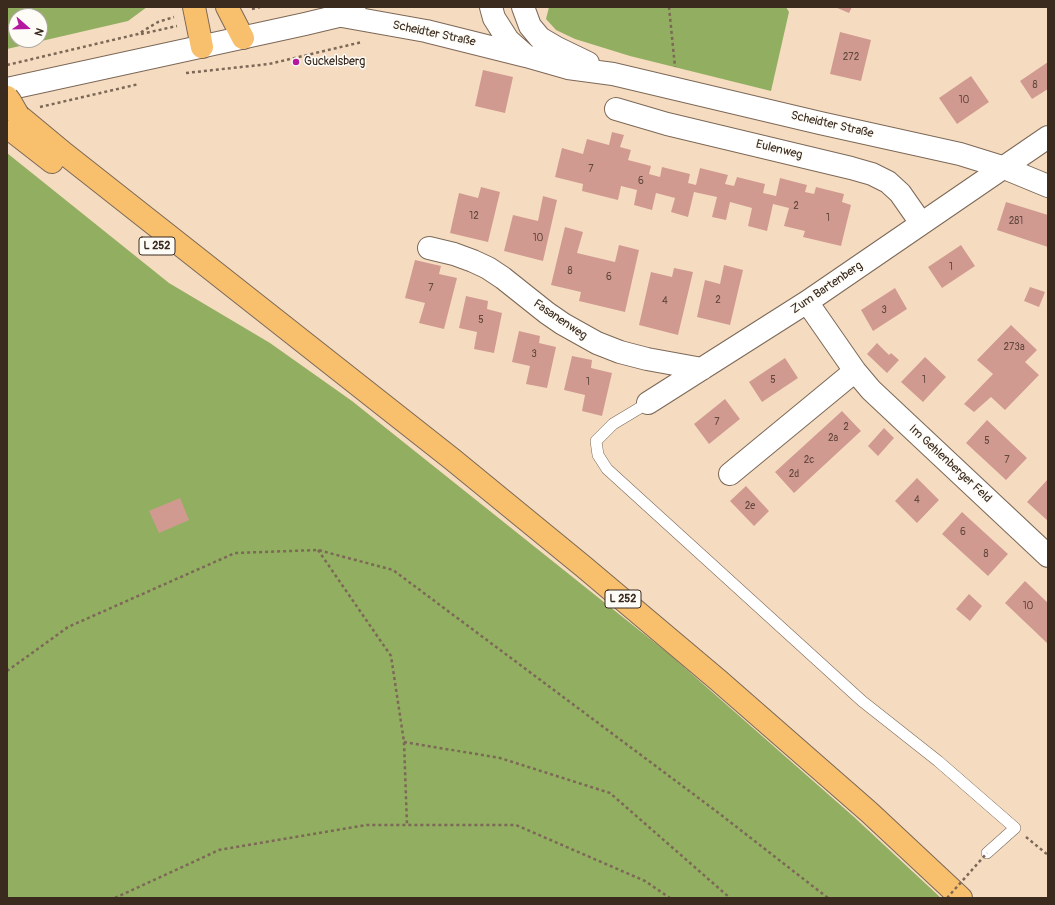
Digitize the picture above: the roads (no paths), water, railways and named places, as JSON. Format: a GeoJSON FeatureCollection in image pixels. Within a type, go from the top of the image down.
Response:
{"type":"FeatureCollection","features":[{"type":"Feature","properties":{"kind":"highway"},"geometry":{"type":"LineString","coordinates":[[227,7],[243,38]]}},
{"type":"Feature","properties":{"kind":"highway"},"geometry":{"type":"LineString","coordinates":[[194,9],[202,47]]}},
{"type":"Feature","properties":{"kind":"highway","name":"L 252"},"geometry":{"type":"LineString","coordinates":[[15,111],[54,158],[270,316],[452,459],[590,572],[718,680],[869,812],[961,898]]}},
{"type":"Feature","properties":{"kind":"highway"},"geometry":{"type":"LineString","coordinates":[[7,139],[18,145],[54,158]]}},
{"type":"Feature","properties":{"kind":"street"},"geometry":{"type":"LineString","coordinates":[[7,89],[342,16],[376,7]]}},
{"type":"Feature","properties":{"kind":"street","name":"Scheidter Straße"},"geometry":{"type":"LineString","coordinates":[[491,7],[494,18],[508,40],[526,56]]}},
{"type":"Feature","properties":{"kind":"street","name":"Scheidter Straße"},"geometry":{"type":"LineString","coordinates":[[523,7],[530,26],[540,38],[557,48],[613,74]]}},
{"type":"Feature","properties":{"kind":"street","name":"Scheidter Straße"},"geometry":{"type":"LineString","coordinates":[[342,16],[426,31],[568,68],[613,74],[960,154],[1002,167],[1048,186]]}},
{"type":"Feature","properties":{"kind":"street","name":"Eulenweg"},"geometry":{"type":"LineString","coordinates":[[616,109],[667,124],[872,174],[888,182],[900,193],[921,223]]}},
{"type":"Feature","properties":{"kind":"street","name":"Zum Bartenberg"},"geometry":{"type":"LineString","coordinates":[[648,403],[807,302],[1002,167],[1048,137]]}},
{"type":"Feature","properties":{"kind":"street","name":"Fasanenweg"},"geometry":{"type":"LineString","coordinates":[[429,248],[454,254],[488,268],[547,313],[563,324],[597,343],[620,352],[647,359],[702,369]]}},
{"type":"Feature","properties":{"kind":"street","name":"Im Gehlenberger Feld"},"geometry":{"type":"LineString","coordinates":[[807,302],[855,372],[871,390],[1048,556]]}},
{"type":"Feature","properties":{"kind":"street"},"geometry":{"type":"LineString","coordinates":[[730,474],[855,372]]}},
{"type":"Feature","properties":{"kind":"lane"},"geometry":{"type":"LineString","coordinates":[[648,403],[613,424],[596,441],[598,455],[607,468],[862,701],[938,761],[1015,828],[987,853]]}},
{"type":"Feature","properties":{"kind":"place","name":"Guckelsberg"},"geometry":{"type":"Point","coordinates":[296,62]}}]}
